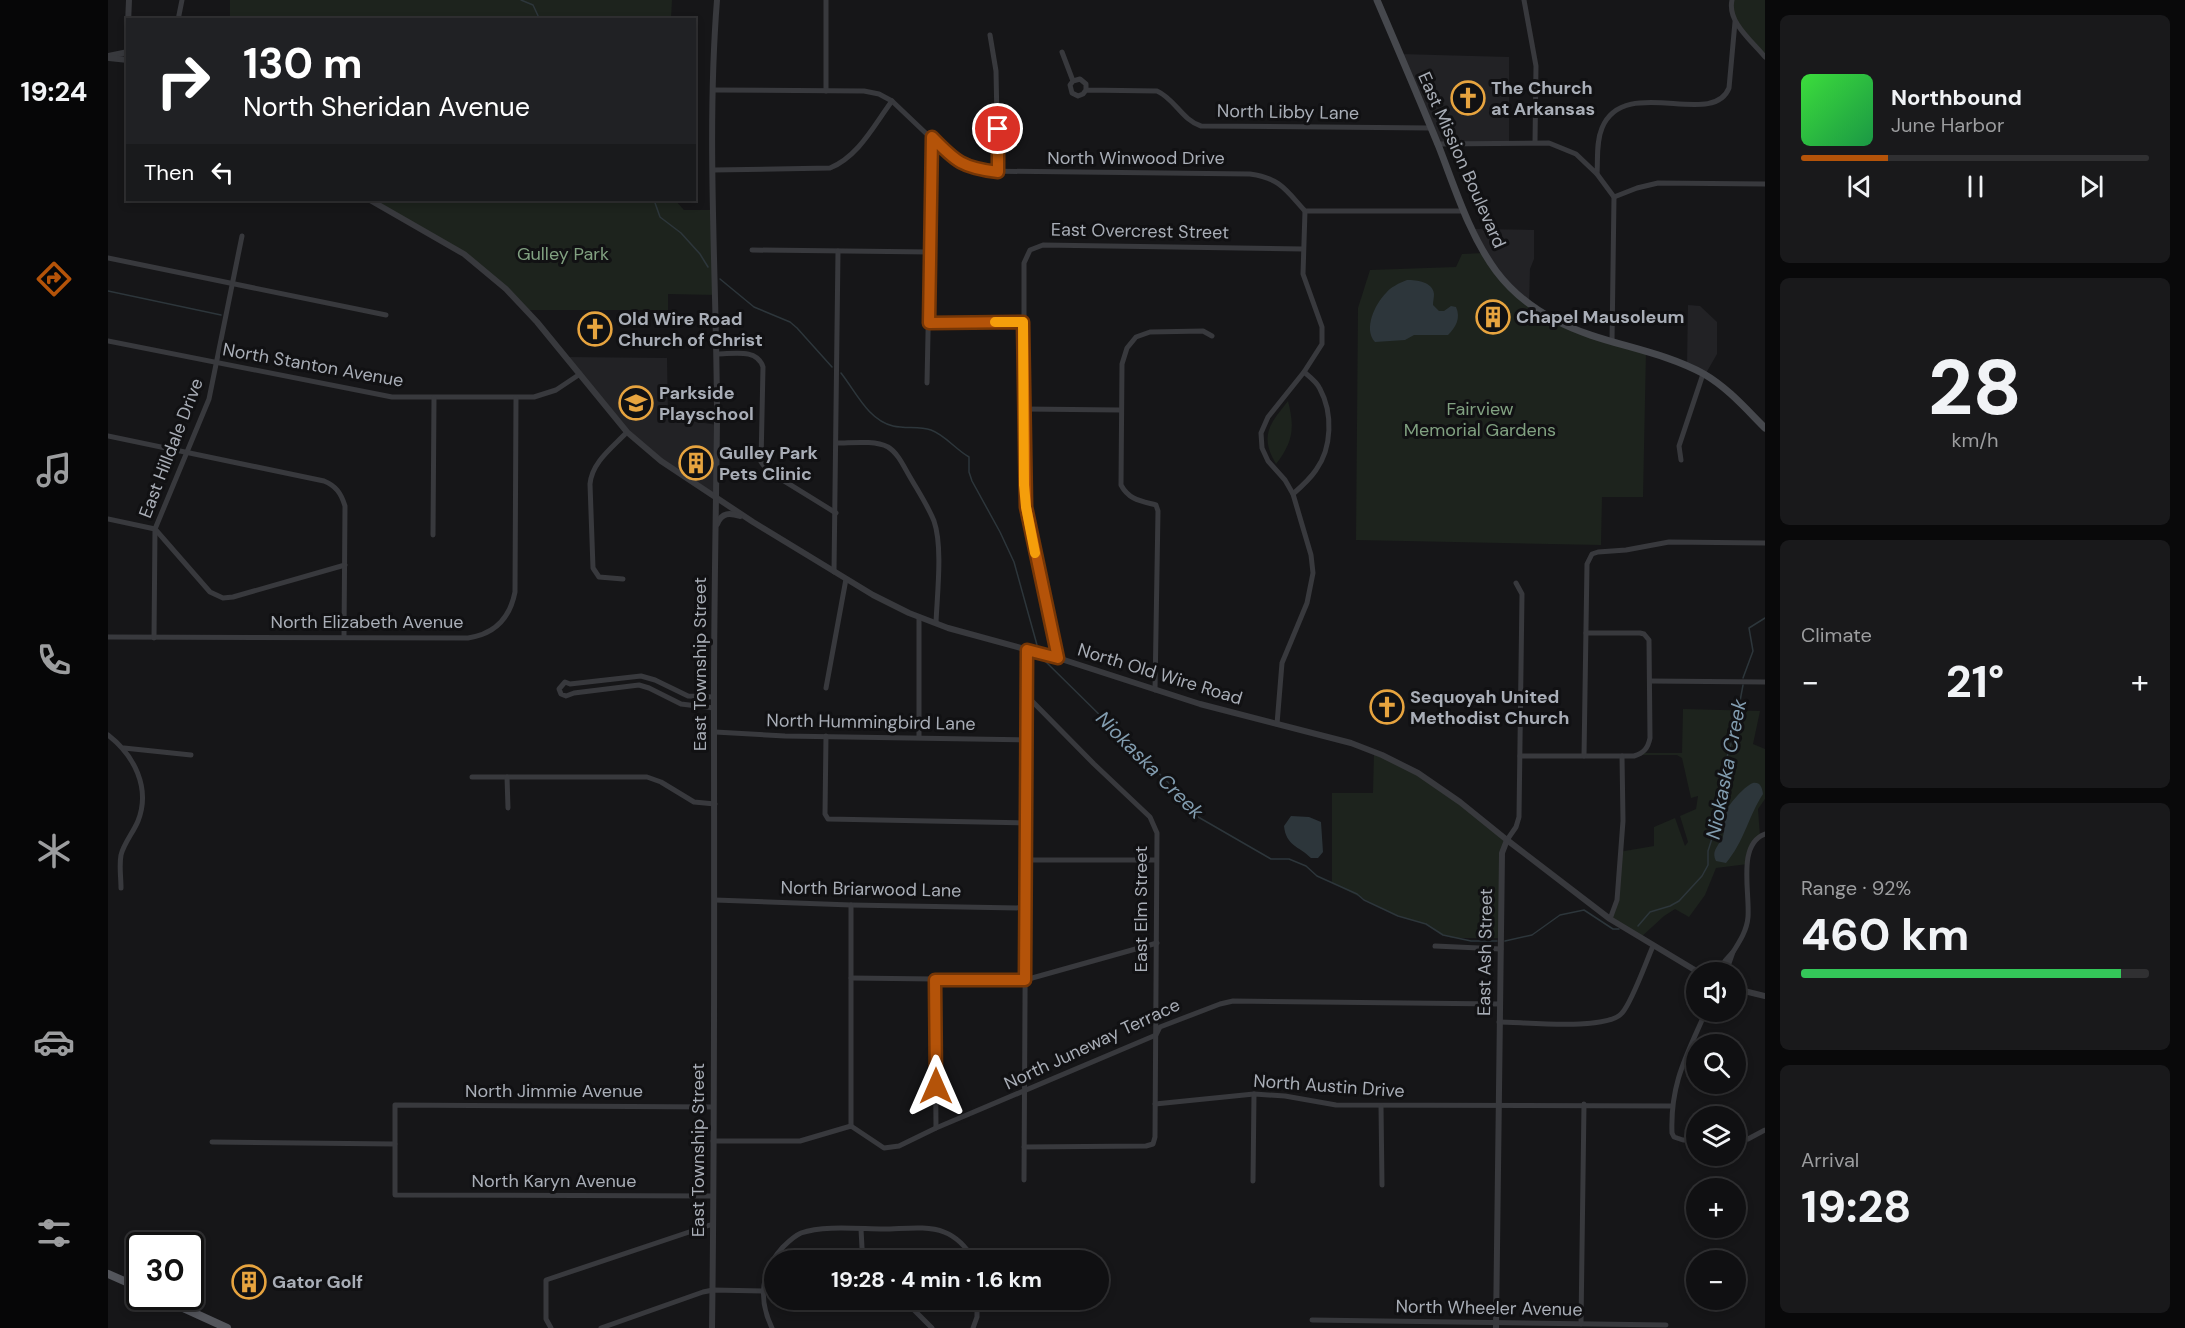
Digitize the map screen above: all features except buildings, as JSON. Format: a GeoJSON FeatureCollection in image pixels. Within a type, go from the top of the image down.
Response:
{"type":"FeatureCollection","features":[{"type":"Feature","properties":{"kind":"main road","name":"East Mission Boulevard"},"geometry":{"type":"LineString","coordinates":[[1377,0],[1464,211],[1496,271],[1518,294],[1556,321],[1612,342],[1675,361],[1703,374],[1727,390],[1765,428]]}},
{"type":"Feature","properties":{"kind":"main road"},"geometry":{"type":"LineString","coordinates":[[108,1274],[126,1282]]}},
{"type":"Feature","properties":{"kind":"main road"},"geometry":{"type":"LineString","coordinates":[[188,1310],[227,1328]]}},
{"type":"Feature","properties":{"kind":"street"},"geometry":{"type":"LineString","coordinates":[[128,18],[129,0]]}},
{"type":"Feature","properties":{"kind":"street"},"geometry":{"type":"LineString","coordinates":[[178,18],[182,0]]}},
{"type":"Feature","properties":{"kind":"street","name":"East Township Street"},"geometry":{"type":"LineString","coordinates":[[712,1328],[717,354],[713,170],[717,0]]}},
{"type":"Feature","properties":{"kind":"street"},"geometry":{"type":"LineString","coordinates":[[826,0],[826,91]]}},
{"type":"Feature","properties":{"kind":"street"},"geometry":{"type":"LineString","coordinates":[[1524,0],[1536,66],[1535,142]]}},
{"type":"Feature","properties":{"kind":"street"},"geometry":{"type":"LineString","coordinates":[[1732,0],[1735,22],[1765,57]]}},
{"type":"Feature","properties":{"kind":"street"},"geometry":{"type":"LineString","coordinates":[[1597,174],[1598,140],[1602,127],[1618,107],[1641,103],[1709,104],[1722,99],[1729,88],[1735,22]]}},
{"type":"Feature","properties":{"kind":"street"},"geometry":{"type":"LineString","coordinates":[[990,35],[996,71],[998,172]]}},
{"type":"Feature","properties":{"kind":"street"},"geometry":{"type":"LineString","coordinates":[[108,57],[126,52]]}},
{"type":"Feature","properties":{"kind":"street"},"geometry":{"type":"LineString","coordinates":[[1062,52],[1073,81],[1070,88],[1074,94],[1081,95],[1086,90],[1086,84],[1078,79],[1073,81]]}},
{"type":"Feature","properties":{"kind":"street"},"geometry":{"type":"LineString","coordinates":[[108,57],[126,60]]}},
{"type":"Feature","properties":{"kind":"street","name":"North Winwood Drive"},"geometry":{"type":"LineString","coordinates":[[714,90],[871,92],[892,101],[954,160],[967,166],[998,172],[1258,175],[1278,181],[1305,211]]}},
{"type":"Feature","properties":{"kind":"street","name":"North Libby Lane"},"geometry":{"type":"LineString","coordinates":[[1086,90],[1156,91],[1167,97],[1190,120],[1201,126],[1431,128]]}},
{"type":"Feature","properties":{"kind":"street"},"geometry":{"type":"LineString","coordinates":[[713,170],[815,169],[837,165],[852,155],[892,101]]}},
{"type":"Feature","properties":{"kind":"street"},"geometry":{"type":"LineString","coordinates":[[927,382],[932,137]]}},
{"type":"Feature","properties":{"kind":"street"},"geometry":{"type":"LineString","coordinates":[[1437,144],[1549,143],[1569,150],[1597,174],[1614,196],[1612,342]]}},
{"type":"Feature","properties":{"kind":"street"},"geometry":{"type":"LineString","coordinates":[[1614,196],[1658,183],[1765,184]]}},
{"type":"Feature","properties":{"kind":"street","name":"North Old Wire Road"},"geometry":{"type":"LineString","coordinates":[[372,201],[431,233],[493,276],[527,310],[627,432],[661,461],[746,517],[873,595],[936,623],[1058,658],[1200,704],[1351,743],[1396,762],[1418,773],[1452,796],[1610,919],[1686,965]]}},
{"type":"Feature","properties":{"kind":"street"},"geometry":{"type":"LineString","coordinates":[[1277,724],[1282,663],[1307,603],[1313,573],[1311,555],[1293,494],[1286,480],[1268,460],[1262,448],[1261,433],[1268,417],[1304,372],[1322,344],[1322,327],[1305,282],[1303,249],[1305,211],[1464,211]]}},
{"type":"Feature","properties":{"kind":"street","name":"East Hilldale Drive"},"geometry":{"type":"LineString","coordinates":[[154,638],[155,529],[207,407],[242,236]]}},
{"type":"Feature","properties":{"kind":"street","name":"East Overcrest Street"},"geometry":{"type":"LineString","coordinates":[[1058,658],[1026,507],[1023,322],[1024,263],[1030,249],[1036,246],[1303,249]]}},
{"type":"Feature","properties":{"kind":"street"},"geometry":{"type":"LineString","coordinates":[[752,250],[930,252]]}},
{"type":"Feature","properties":{"kind":"street"},"geometry":{"type":"LineString","coordinates":[[834,572],[838,252]]}},
{"type":"Feature","properties":{"kind":"street"},"geometry":{"type":"LineString","coordinates":[[108,258],[386,315]]}},
{"type":"Feature","properties":{"kind":"street"},"geometry":{"type":"LineString","coordinates":[[929,323],[1023,322]]}},
{"type":"Feature","properties":{"kind":"street"},"geometry":{"type":"LineString","coordinates":[[1155,690],[1158,512],[1156,505],[1126,494],[1121,485],[1122,364],[1127,348],[1136,338],[1150,332],[1203,331],[1212,336]]}},
{"type":"Feature","properties":{"kind":"street","name":"North Stanton Avenue"},"geometry":{"type":"LineString","coordinates":[[108,341],[392,397],[516,398],[549,393],[580,374]]}},
{"type":"Feature","properties":{"kind":"street"},"geometry":{"type":"LineString","coordinates":[[717,354],[750,354],[760,360],[763,367],[761,462],[768,471],[836,513]]}},
{"type":"Feature","properties":{"kind":"street"},"geometry":{"type":"LineString","coordinates":[[1293,494],[1317,469],[1324,454],[1329,433],[1328,411],[1320,389],[1304,372]]}},
{"type":"Feature","properties":{"kind":"street"},"geometry":{"type":"LineString","coordinates":[[1681,460],[1680,446],[1703,374]]}},
{"type":"Feature","properties":{"kind":"street"},"geometry":{"type":"LineString","coordinates":[[433,535],[434,398]]}},
{"type":"Feature","properties":{"kind":"street","name":"North Elizabeth Avenue"},"geometry":{"type":"LineString","coordinates":[[108,638],[468,638],[486,633],[506,617],[515,592],[516,398]]}},
{"type":"Feature","properties":{"kind":"street"},"geometry":{"type":"LineString","coordinates":[[1024,409],[1120,410]]}},
{"type":"Feature","properties":{"kind":"street"},"geometry":{"type":"LineString","coordinates":[[623,579],[599,577],[593,568],[590,484],[593,469],[627,432]]}},
{"type":"Feature","properties":{"kind":"street"},"geometry":{"type":"LineString","coordinates":[[108,436],[324,480],[333,485],[342,495],[345,506],[344,637]]}},
{"type":"Feature","properties":{"kind":"street"},"geometry":{"type":"LineString","coordinates":[[837,443],[876,444],[887,447],[899,459],[929,509],[938,539],[936,623]]}},
{"type":"Feature","properties":{"kind":"street"},"geometry":{"type":"LineString","coordinates":[[715,530],[719,519],[724,514],[733,513],[746,517]]}},
{"type":"Feature","properties":{"kind":"street"},"geometry":{"type":"LineString","coordinates":[[108,519],[155,529],[210,592],[223,598],[345,565]]}},
{"type":"Feature","properties":{"kind":"street"},"geometry":{"type":"LineString","coordinates":[[1584,756],[1587,564],[1592,554],[1669,542],[1765,543]]}},
{"type":"Feature","properties":{"kind":"street"},"geometry":{"type":"LineString","coordinates":[[826,688],[846,579]]}},
{"type":"Feature","properties":{"kind":"street","name":"East Ash Street"},"geometry":{"type":"LineString","coordinates":[[1496,1325],[1502,853],[1519,817],[1521,756],[1522,594],[1516,582]]}},
{"type":"Feature","properties":{"kind":"street"},"geometry":{"type":"LineString","coordinates":[[919,617],[920,737]]}},
{"type":"Feature","properties":{"kind":"street"},"geometry":{"type":"LineString","coordinates":[[1521,756],[1634,756],[1644,752],[1650,738],[1650,645],[1647,636],[1640,633],[1586,633]]}},
{"type":"Feature","properties":{"kind":"street"},"geometry":{"type":"LineString","coordinates":[[1024,1180],[1027,650]]}},
{"type":"Feature","properties":{"kind":"street"},"geometry":{"type":"LineString","coordinates":[[714,697],[688,696],[651,678],[637,675],[570,684],[565,682],[559,689],[561,694],[566,696],[639,685],[681,704],[714,708]]}},
{"type":"Feature","properties":{"kind":"street"},"geometry":{"type":"LineString","coordinates":[[1650,681],[1765,682]]}},
{"type":"Feature","properties":{"kind":"street","name":"East Elm Street"},"geometry":{"type":"LineString","coordinates":[[1027,696],[1094,764],[1150,816],[1157,833],[1155,1104]]}},
{"type":"Feature","properties":{"kind":"street","name":"North Hummingbird Lane"},"geometry":{"type":"LineString","coordinates":[[715,732],[1027,740]]}},
{"type":"Feature","properties":{"kind":"street"},"geometry":{"type":"LineString","coordinates":[[108,735],[124,747],[136,767],[142,799],[137,824],[124,845],[121,855],[121,888]]}},
{"type":"Feature","properties":{"kind":"street"},"geometry":{"type":"LineString","coordinates":[[826,736],[825,813],[828,819],[1026,824]]}},
{"type":"Feature","properties":{"kind":"street"},"geometry":{"type":"LineString","coordinates":[[124,747],[191,755]]}},
{"type":"Feature","properties":{"kind":"street"},"geometry":{"type":"LineString","coordinates":[[1610,919],[1617,900],[1623,821],[1622,756]]}},
{"type":"Feature","properties":{"kind":"street"},"geometry":{"type":"LineString","coordinates":[[472,777],[647,777],[661,782],[694,802],[715,804]]}},
{"type":"Feature","properties":{"kind":"street"},"geometry":{"type":"LineString","coordinates":[[507,777],[508,808]]}},
{"type":"Feature","properties":{"kind":"street"},"geometry":{"type":"LineString","coordinates":[[1730,962],[1747,923],[1750,846],[1755,839],[1765,834]]}},
{"type":"Feature","properties":{"kind":"street"},"geometry":{"type":"LineString","coordinates":[[1026,860],[1156,860]]}},
{"type":"Feature","properties":{"kind":"street","name":"North Briarwood Lane"},"geometry":{"type":"LineString","coordinates":[[715,900],[1025,908]]}},
{"type":"Feature","properties":{"kind":"street"},"geometry":{"type":"LineString","coordinates":[[713,1141],[800,1141],[851,1126],[850,905]]}},
{"type":"Feature","properties":{"kind":"street"},"geometry":{"type":"LineString","coordinates":[[851,978],[1025,980],[1156,943]]}},
{"type":"Feature","properties":{"kind":"street"},"geometry":{"type":"LineString","coordinates":[[1435,946],[1501,949]]}},
{"type":"Feature","properties":{"kind":"street"},"geometry":{"type":"LineString","coordinates":[[1499,1022],[1589,1024],[1608,1022],[1620,1016],[1625,1010],[1653,946]]}},
{"type":"Feature","properties":{"kind":"street"},"geometry":{"type":"LineString","coordinates":[[1724,962],[1734,952]]}},
{"type":"Feature","properties":{"kind":"street"},"geometry":{"type":"LineString","coordinates":[[935,980],[936,1128]]}},
{"type":"Feature","properties":{"kind":"street"},"geometry":{"type":"LineString","coordinates":[[1746,991],[1765,996]]}},
{"type":"Feature","properties":{"kind":"street","name":"North Juneway Terrace"},"geometry":{"type":"LineString","coordinates":[[851,1126],[884,1148],[899,1146],[936,1128],[1026,1092],[1156,1035],[1161,1027],[1233,1001],[1500,1004]]}},
{"type":"Feature","properties":{"kind":"street"},"geometry":{"type":"LineString","coordinates":[[1686,1140],[1674,1137],[1672,1133],[1672,1106],[1679,1074],[1701,1022]]}},
{"type":"Feature","properties":{"kind":"street"},"geometry":{"type":"LineString","coordinates":[[1254,1095],[1254,1181]]}},
{"type":"Feature","properties":{"kind":"street","name":"North Austin Drive"},"geometry":{"type":"LineString","coordinates":[[1155,1104],[1254,1095],[1284,1096],[1336,1105],[1672,1106]]}},
{"type":"Feature","properties":{"kind":"street"},"geometry":{"type":"LineString","coordinates":[[1024,1147],[1150,1146],[1155,1137],[1155,1104]]}},
{"type":"Feature","properties":{"kind":"street"},"geometry":{"type":"LineString","coordinates":[[1581,1324],[1584,1104]]}},
{"type":"Feature","properties":{"kind":"street","name":"North Jimmie Avenue"},"geometry":{"type":"LineString","coordinates":[[395,1144],[395,1105],[713,1107]]}},
{"type":"Feature","properties":{"kind":"street"},"geometry":{"type":"LineString","coordinates":[[1381,1106],[1382,1185]]}},
{"type":"Feature","properties":{"kind":"street"},"geometry":{"type":"LineString","coordinates":[[1746,1139],[1765,1130]]}},
{"type":"Feature","properties":{"kind":"street"},"geometry":{"type":"LineString","coordinates":[[212,1142],[395,1144]]}},
{"type":"Feature","properties":{"kind":"street","name":"North Karyn Avenue"},"geometry":{"type":"LineString","coordinates":[[395,1144],[395,1195],[713,1196]]}},
{"type":"Feature","properties":{"kind":"street"},"geometry":{"type":"LineString","coordinates":[[551,1328],[546,1320],[546,1280],[713,1224]]}},
{"type":"Feature","properties":{"kind":"street"},"geometry":{"type":"LineString","coordinates":[[861,1229],[863,1250]]}},
{"type":"Feature","properties":{"kind":"street"},"geometry":{"type":"LineString","coordinates":[[780,1250],[787,1242],[801,1233],[818,1230],[933,1229],[951,1236],[967,1250]]}},
{"type":"Feature","properties":{"kind":"street"},"geometry":{"type":"LineString","coordinates":[[601,1328],[713,1290],[764,1291]]}},
{"type":"Feature","properties":{"kind":"street"},"geometry":{"type":"LineString","coordinates":[[765,1310],[772,1328]]}},
{"type":"Feature","properties":{"kind":"street"},"geometry":{"type":"LineString","coordinates":[[914,1310],[932,1328]]}},
{"type":"Feature","properties":{"kind":"street"},"geometry":{"type":"LineString","coordinates":[[973,1328],[977,1310]]}},
{"type":"Feature","properties":{"kind":"street","name":"North Wheeler Avenue"},"geometry":{"type":"LineString","coordinates":[[1312,1320],[1496,1325],[1666,1325]]}},
{"type":"Feature","properties":{"kind":"shaded area"},"geometry":{"type":"Polygon","coordinates":[[[1400,54],[1509,57],[1509,143],[1437,144],[1400,54]]]}},
{"type":"Feature","properties":{"kind":"shaded area"},"geometry":{"type":"Polygon","coordinates":[[[1472,229],[1534,230],[1534,259],[1530,269],[1529,304],[1508,285],[1472,229]]]}},
{"type":"Feature","properties":{"kind":"shaded area"},"geometry":{"type":"Polygon","coordinates":[[[1407,280],[1428,284],[1434,294],[1433,305],[1439,311],[1444,311],[1451,306],[1456,307],[1458,319],[1455,326],[1448,335],[1414,335],[1405,340],[1375,342],[1370,324],[1375,310],[1388,291],[1407,280]]]}},
{"type":"Feature","properties":{"kind":"shaded area"},"geometry":{"type":"Polygon","coordinates":[[[1688,305],[1700,306],[1717,322],[1717,354],[1705,375],[1687,366],[1688,305]]]}},
{"type":"Feature","properties":{"kind":"shaded area","name":"Parkside Playschool"},"geometry":{"type":"Polygon","coordinates":[[[567,357],[667,358],[668,417],[717,425],[716,498],[690,481],[627,432],[567,357]]]}},
{"type":"Feature","properties":{"kind":"shaded area"},"geometry":{"type":"Polygon","coordinates":[[[1753,783],[1760,786],[1763,794],[1732,855],[1726,863],[1716,861],[1714,854],[1724,834],[1724,814],[1740,793],[1753,783]]]}},
{"type":"Feature","properties":{"kind":"shaded area"},"geometry":{"type":"Polygon","coordinates":[[[1291,816],[1309,817],[1321,822],[1323,852],[1318,858],[1311,858],[1287,838],[1284,826],[1291,816]]]}},
{"type":"Feature","properties":{"kind":"green space"},"geometry":{"type":"Polygon","coordinates":[[[230,0],[672,0],[671,18],[230,18],[230,0]]]}},
{"type":"Feature","properties":{"kind":"green space"},"geometry":{"type":"Polygon","coordinates":[[[1732,0],[1765,0],[1765,57],[1735,22],[1732,0]]]}},
{"type":"Feature","properties":{"kind":"green space","name":"Gulley Park"},"geometry":{"type":"Polygon","coordinates":[[[372,201],[676,201],[684,210],[713,210],[716,295],[668,294],[668,310],[527,310],[476,263],[372,201]]]}},
{"type":"Feature","properties":{"kind":"green space","name":"Fairview Memorial Gardens"},"geometry":{"type":"Polygon","coordinates":[[[1485,253],[1508,285],[1556,321],[1646,351],[1643,497],[1602,497],[1601,545],[1356,540],[1358,308],[1370,270],[1456,267],[1462,254],[1485,253]]]}},
{"type":"Feature","properties":{"kind":"green space"},"geometry":{"type":"Polygon","coordinates":[[[1288,401],[1291,434],[1286,449],[1276,464],[1268,445],[1269,430],[1276,416],[1288,401]]]}},
{"type":"Feature","properties":{"kind":"green space"},"geometry":{"type":"Polygon","coordinates":[[[1683,709],[1760,711],[1753,744],[1765,749],[1765,799],[1758,809],[1760,836],[1755,839],[1748,864],[1716,868],[1705,895],[1689,917],[1675,909],[1640,938],[1610,919],[1616,906],[1619,852],[1654,846],[1654,827],[1675,818],[1685,846],[1688,842],[1680,816],[1696,809],[1698,796],[1691,798],[1682,758],[1677,755],[1640,755],[1642,753],[1682,753],[1683,709]]]}},
{"type":"Feature","properties":{"kind":"green space"},"geometry":{"type":"Polygon","coordinates":[[[1374,752],[1418,773],[1507,840],[1502,853],[1501,938],[1452,938],[1443,935],[1429,925],[1398,916],[1332,883],[1332,793],[1373,793],[1374,752]]]}},
{"type":"Feature","properties":{"kind":"waterway","name":"Niokaska Creek"},"geometry":{"type":"LineString","coordinates":[[521,0],[533,5],[539,18]]}},
{"type":"Feature","properties":{"kind":"waterway","name":"Niokaska Creek"},"geometry":{"type":"LineString","coordinates":[[654,201],[660,217],[681,233],[700,254],[708,267]]}},
{"type":"Feature","properties":{"kind":"waterway","name":"Niokaska Creek"},"geometry":{"type":"LineString","coordinates":[[720,279],[754,307],[790,322],[832,367]]}},
{"type":"Feature","properties":{"kind":"waterway"},"geometry":{"type":"LineString","coordinates":[[108,291],[221,315]]}},
{"type":"Feature","properties":{"kind":"waterway","name":"Niokaska Creek"},"geometry":{"type":"LineString","coordinates":[[841,373],[876,418],[893,426],[931,430],[969,457],[969,472],[972,481],[1014,562],[1037,645]]}},
{"type":"Feature","properties":{"kind":"waterway","name":"Niokaska Creek"},"geometry":{"type":"LineString","coordinates":[[1743,678],[1753,651],[1749,628],[1765,618]]}},
{"type":"Feature","properties":{"kind":"waterway","name":"Niokaska Creek"},"geometry":{"type":"LineString","coordinates":[[1045,661],[1184,798],[1193,814],[1271,859],[1289,859],[1306,866],[1317,876],[1357,894],[1364,900],[1398,916],[1426,924],[1443,935],[1471,941],[1497,941]]}},
{"type":"Feature","properties":{"kind":"waterway","name":"Niokaska Creek"},"geometry":{"type":"LineString","coordinates":[[1638,926],[1650,912],[1679,901],[1702,876],[1708,865],[1708,851],[1716,826],[1716,803],[1728,752],[1738,725],[1743,685]]}},
{"type":"Feature","properties":{"kind":"waterway","name":"Niokaska Creek"},"geometry":{"type":"LineString","coordinates":[[1505,941],[1532,935],[1560,915],[1584,910],[1613,929],[1619,929]]}},
{"type":"Feature","properties":{"kind":"slow traffic"},"geometry":{"type":"LineString","coordinates":[[995,322],[1023,322],[1024,485],[1035,553]]}},
{"type":"Feature","properties":{"kind":"place","name":"The Church at Arkansas"},"geometry":{"type":"Point","coordinates":[1468,98]}},
{"type":"Feature","properties":{"kind":"place","name":"Chapel Mausoleum"},"geometry":{"type":"Point","coordinates":[1493,317]}},
{"type":"Feature","properties":{"kind":"place","name":"Old Wire Road Church of Christ"},"geometry":{"type":"Point","coordinates":[595,329]}},
{"type":"Feature","properties":{"kind":"place","name":"Parkside Playschool"},"geometry":{"type":"Point","coordinates":[636,403]}},
{"type":"Feature","properties":{"kind":"place","name":"Gulley Park Pets Clinic"},"geometry":{"type":"Point","coordinates":[696,463]}},
{"type":"Feature","properties":{"kind":"place","name":"Sequoyah United Methodist Church"},"geometry":{"type":"Point","coordinates":[1387,707]}},
{"type":"Feature","properties":{"kind":"place","name":"Gator Golf"},"geometry":{"type":"Point","coordinates":[249,1282]}},
{"type":"Feature","properties":{"kind":"route"},"geometry":{"type":"LineString","coordinates":[[936,1086],[935,980],[1025,980],[1027,650],[1058,658],[1026,507],[1023,322],[929,323],[932,137],[954,160],[982,171],[998,172],[998,129]]}}]}
